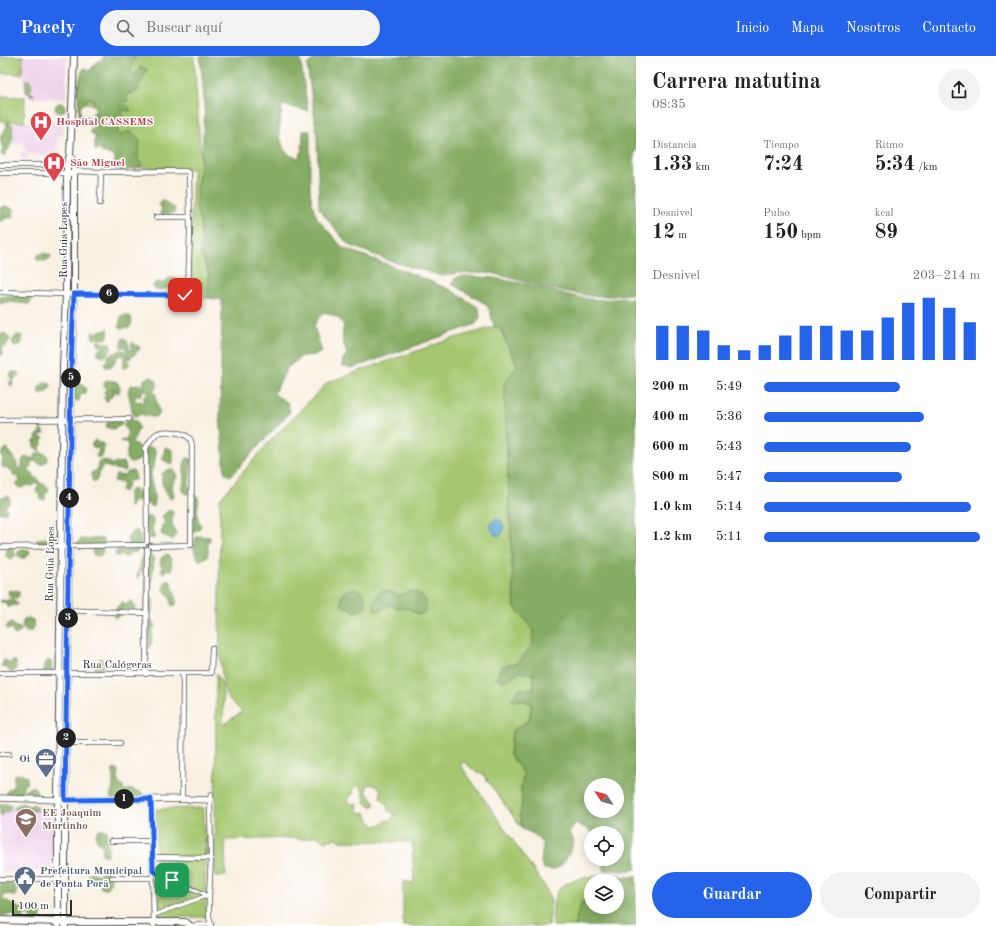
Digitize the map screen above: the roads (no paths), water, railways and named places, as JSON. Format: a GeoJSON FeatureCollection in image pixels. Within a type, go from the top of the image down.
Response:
{"type":"FeatureCollection","features":[{"type":"Feature","properties":{"kind":"main road","name":"Rua Guia Lopes"},"geometry":{"type":"LineString","coordinates":[[65,924],[68,546],[74,294],[74,225],[72,168],[70,155],[74,56]]}},
{"type":"Feature","properties":{"kind":"main road","name":"Rua Guia Lopes"},"geometry":{"type":"LineString","coordinates":[[58,924],[63,368],[66,294],[67,173],[72,168]]}},
{"type":"Feature","properties":{"kind":"main road"},"geometry":{"type":"LineString","coordinates":[[67,226],[74,225]]}},
{"type":"Feature","properties":{"kind":"main road"},"geometry":{"type":"LineString","coordinates":[[0,920],[58,924],[188,924]]}},
{"type":"Feature","properties":{"kind":"street"},"geometry":{"type":"LineString","coordinates":[[0,292],[66,294],[187,294],[190,231],[189,172],[101,172],[72,168],[2,165],[2,173],[67,173]]}},
{"type":"Feature","properties":{"kind":"street"},"geometry":{"type":"LineString","coordinates":[[100,203],[101,172]]}},
{"type":"Feature","properties":{"kind":"street"},"geometry":{"type":"LineString","coordinates":[[156,217],[189,217]]}},
{"type":"Feature","properties":{"kind":"street"},"geometry":{"type":"LineString","coordinates":[[0,420],[129,419]]}},
{"type":"Feature","properties":{"kind":"street"},"geometry":{"type":"LineString","coordinates":[[0,547],[147,545],[190,545],[192,445],[190,438],[185,435],[172,432],[158,433],[150,440],[146,448],[147,545],[146,674]]}},
{"type":"Feature","properties":{"kind":"street"},"geometry":{"type":"LineString","coordinates":[[60,610],[146,613]]}},
{"type":"Feature","properties":{"kind":"street","name":"Rua Calógeras"},"geometry":{"type":"LineString","coordinates":[[0,673],[211,673],[212,648]]}},
{"type":"Feature","properties":{"kind":"street"},"geometry":{"type":"LineString","coordinates":[[182,799],[183,674]]}},
{"type":"Feature","properties":{"kind":"street"},"geometry":{"type":"LineString","coordinates":[[66,743],[120,743]]}},
{"type":"Feature","properties":{"kind":"street"},"geometry":{"type":"LineString","coordinates":[[0,754],[9,754]]}},
{"type":"Feature","properties":{"kind":"street"},"geometry":{"type":"LineString","coordinates":[[0,798],[65,800],[182,799],[211,797],[211,858],[209,896],[209,916],[211,925],[188,924]]}},
{"type":"Feature","properties":{"kind":"street"},"geometry":{"type":"LineString","coordinates":[[151,799],[154,924]]}},
{"type":"Feature","properties":{"kind":"street"},"geometry":{"type":"LineString","coordinates":[[110,842],[152,841]]}},
{"type":"Feature","properties":{"kind":"street"},"geometry":{"type":"LineString","coordinates":[[152,858],[211,858]]}},
{"type":"Feature","properties":{"kind":"street"},"geometry":{"type":"LineString","coordinates":[[153,871],[209,896]]}},
{"type":"Feature","properties":{"kind":"street"},"geometry":{"type":"LineString","coordinates":[[112,878],[152,878]]}},
{"type":"Feature","properties":{"kind":"street"},"geometry":{"type":"LineString","coordinates":[[0,879],[66,879]]}},
{"type":"Feature","properties":{"kind":"street"},"geometry":{"type":"LineString","coordinates":[[154,914],[209,896]]}},
{"type":"Feature","properties":{"kind":"water"},"geometry":{"type":"Polygon","coordinates":[[[495,519],[501,521],[504,526],[500,536],[494,534],[491,528],[491,524],[495,519]]]}},
{"type":"Feature","properties":{"kind":"place","name":"Hospital CASSEMS"},"geometry":{"type":"Point","coordinates":[41,142]}},
{"type":"Feature","properties":{"kind":"place","name":"São Miguel"},"geometry":{"type":"Point","coordinates":[54,182]}},
{"type":"Feature","properties":{"kind":"place","name":"Oi"},"geometry":{"type":"Point","coordinates":[46,778]}},
{"type":"Feature","properties":{"kind":"place","name":"EE Joaquim Murtinho"},"geometry":{"type":"Point","coordinates":[26,838]}},
{"type":"Feature","properties":{"kind":"place","name":"Prefeitura Municipal de Ponta Porã"},"geometry":{"type":"Point","coordinates":[25,896]}}]}
